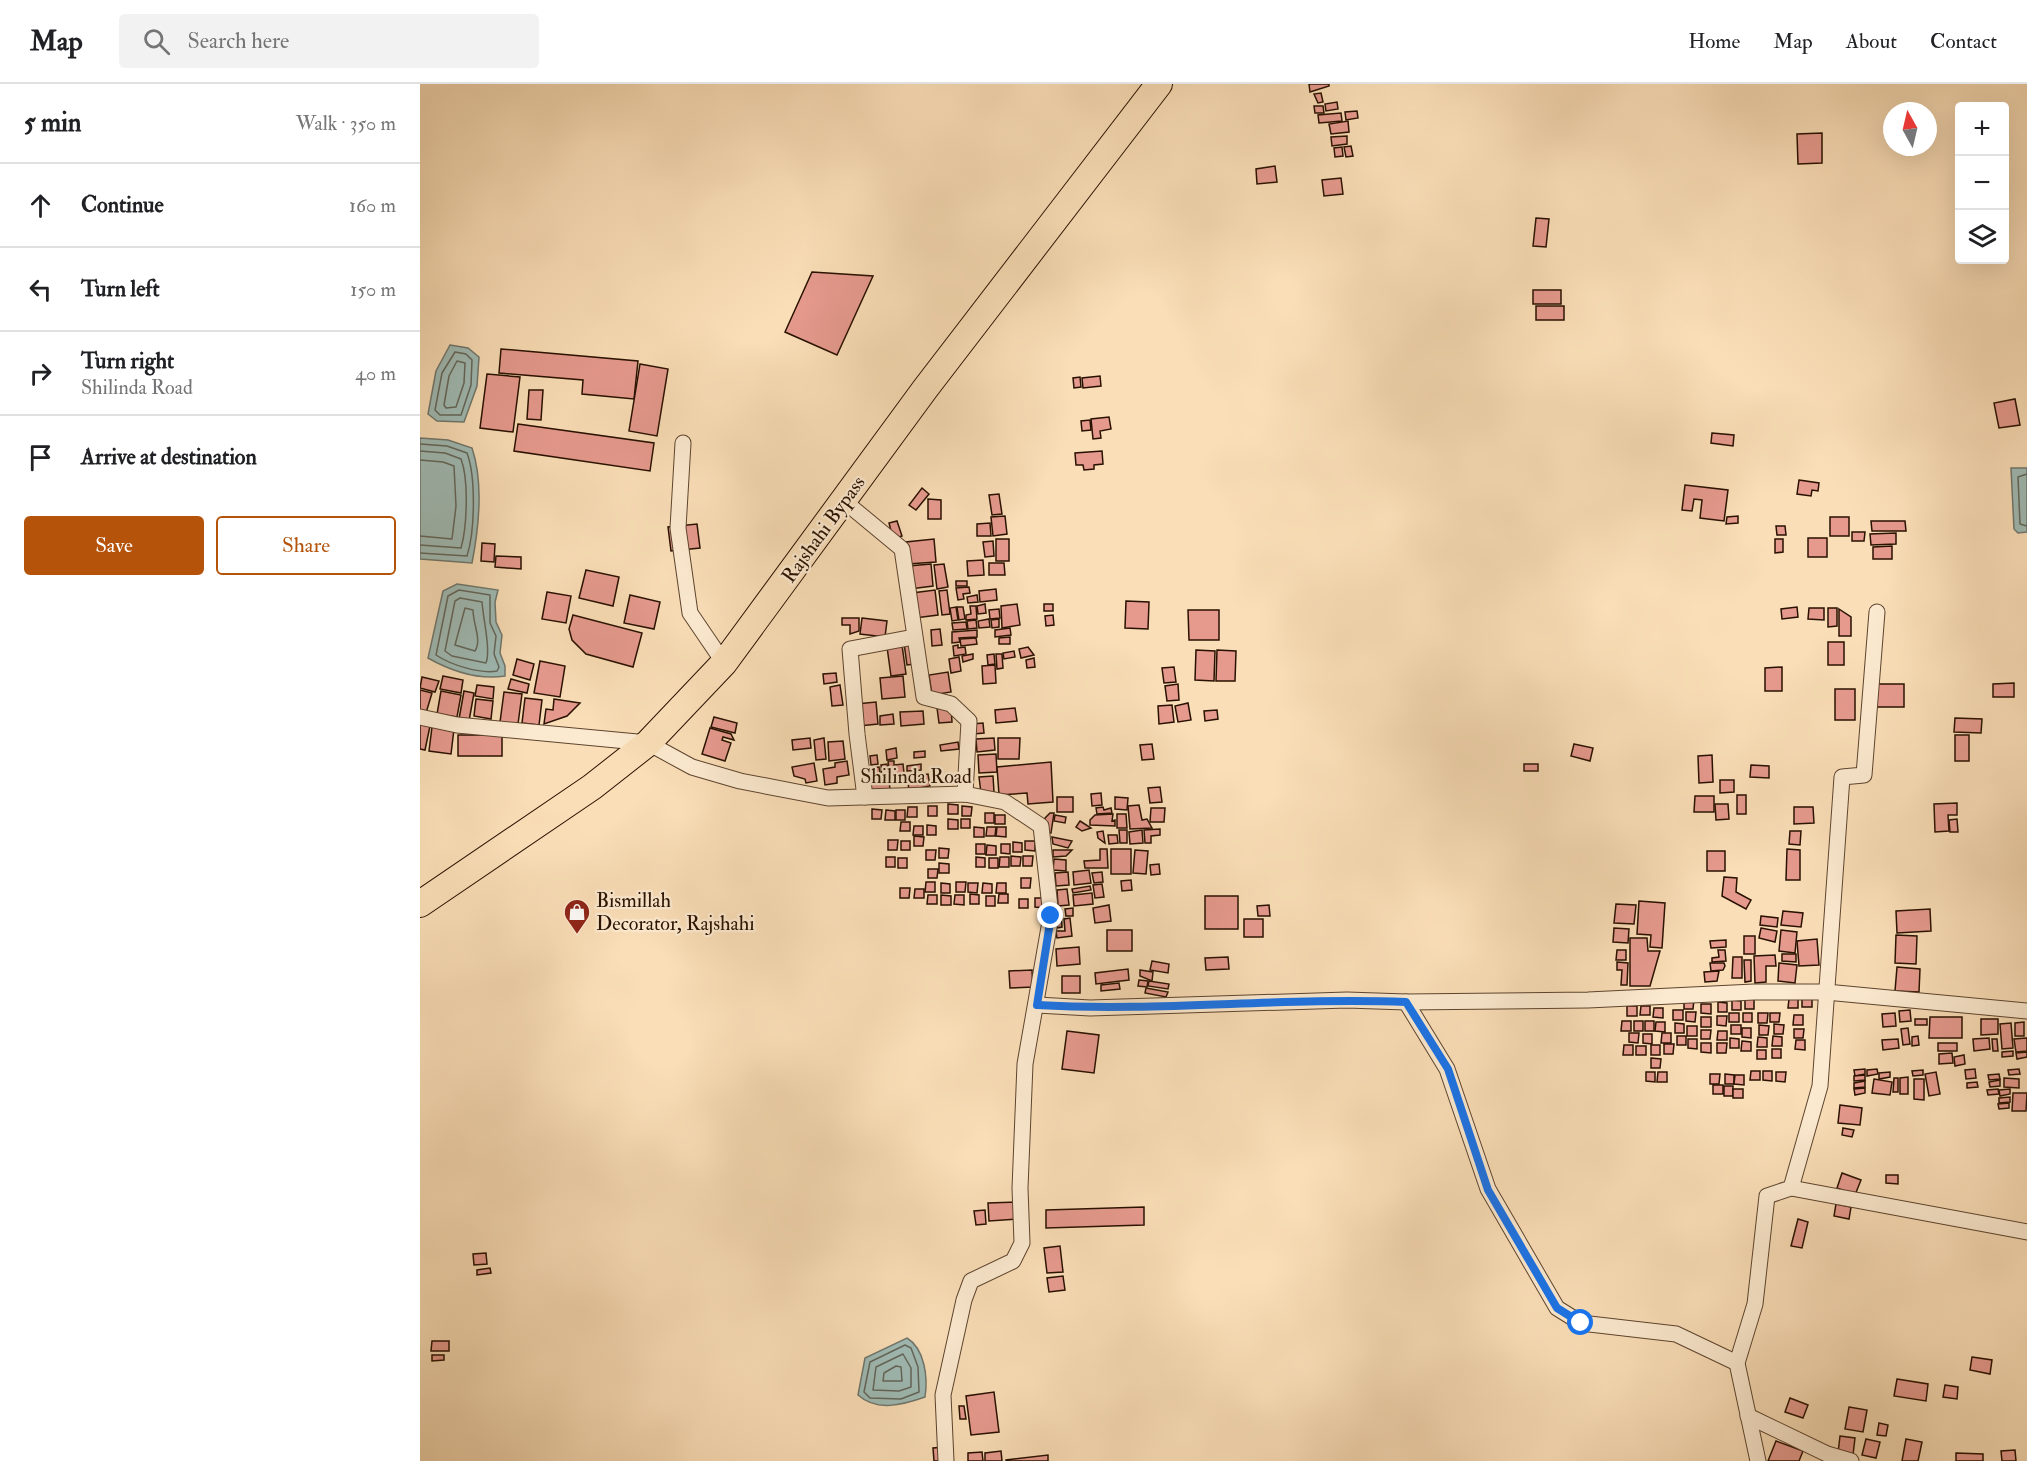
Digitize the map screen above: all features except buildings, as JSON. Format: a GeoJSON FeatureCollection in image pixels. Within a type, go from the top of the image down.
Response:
{"type":"FeatureCollection","features":[{"type":"Feature","properties":{"kind":"highway","name":"Rajshahi Bypass"},"geometry":{"type":"LineString","coordinates":[[420,904],[592,787],[648,743],[724,663],[926,389],[1159,84]]}},
{"type":"Feature","properties":{"kind":"street"},"geometry":{"type":"LineString","coordinates":[[683,443],[678,528],[690,613],[724,663]]}},
{"type":"Feature","properties":{"kind":"street"},"geometry":{"type":"LineString","coordinates":[[844,501],[902,549],[924,697],[951,704],[969,721],[965,794]]}},
{"type":"Feature","properties":{"kind":"street"},"geometry":{"type":"LineString","coordinates":[[1791,1188],[1820,1086],[1837,873],[1842,777],[1864,775],[1877,612]]}},
{"type":"Feature","properties":{"kind":"street"},"geometry":{"type":"LineString","coordinates":[[865,797],[856,734],[850,649],[914,637]]}},
{"type":"Feature","properties":{"kind":"street"},"geometry":{"type":"LineString","coordinates":[[420,717],[457,725],[648,743]]}},
{"type":"Feature","properties":{"kind":"street","name":"Shilinda Road"},"geometry":{"type":"LineString","coordinates":[[648,743],[692,767],[740,781],[828,798],[965,794],[1005,802],[1041,826],[1051,916],[1025,1064],[1020,1188],[1022,1243],[1013,1261],[971,1281],[964,1300],[943,1395],[946,1461]]}},
{"type":"Feature","properties":{"kind":"street"},"geometry":{"type":"LineString","coordinates":[[1037,1005],[1090,1008],[1347,1000],[1406,1002],[1588,1000],[1754,992],[1826,992],[2027,1011]]}},
{"type":"Feature","properties":{"kind":"street"},"geometry":{"type":"LineString","coordinates":[[1406,1002],[1448,1069],[1488,1190],[1557,1308],[1581,1323],[1676,1334],[1737,1362]]}},
{"type":"Feature","properties":{"kind":"street"},"geometry":{"type":"LineString","coordinates":[[1758,1461],[1737,1362],[1755,1304],[1767,1196],[1791,1188],[2027,1232]]}},
{"type":"Feature","properties":{"kind":"street"},"geometry":{"type":"LineString","coordinates":[[1748,1416],[1827,1454],[1851,1461]]}},
{"type":"Feature","properties":{"kind":"water"},"geometry":{"type":"Polygon","coordinates":[[[450,345],[468,348],[479,357],[477,386],[464,422],[437,421],[428,414],[436,371],[450,345]]]}},
{"type":"Feature","properties":{"kind":"water"},"geometry":{"type":"Polygon","coordinates":[[[420,438],[448,440],[472,448],[478,476],[479,506],[472,563],[420,559],[420,438]]]}},
{"type":"Feature","properties":{"kind":"water"},"geometry":{"type":"Polygon","coordinates":[[[2011,468],[2027,468],[2027,532],[2018,533],[2014,529],[2011,468]]]}},
{"type":"Feature","properties":{"kind":"water"},"geometry":{"type":"Polygon","coordinates":[[[457,584],[498,590],[495,602],[496,622],[502,635],[500,653],[505,666],[505,676],[485,677],[465,673],[428,658],[443,591],[457,584]]]}},
{"type":"Feature","properties":{"kind":"water"},"geometry":{"type":"Polygon","coordinates":[[[907,1338],[918,1349],[924,1364],[925,1397],[899,1404],[881,1405],[873,1404],[858,1395],[865,1358],[907,1338]]]}},
{"type":"Feature","properties":{"kind":"place","name":"Bismillah Decorator, Rajshahi"},"geometry":{"type":"Point","coordinates":[577,935]}},
{"type":"Feature","properties":{"kind":"route"},"geometry":{"type":"LineString","coordinates":[[1051,916],[1037,1005],[1090,1008],[1227,1002],[1347,1000],[1406,1002],[1448,1069],[1488,1190],[1557,1308],[1581,1323]]}}]}
